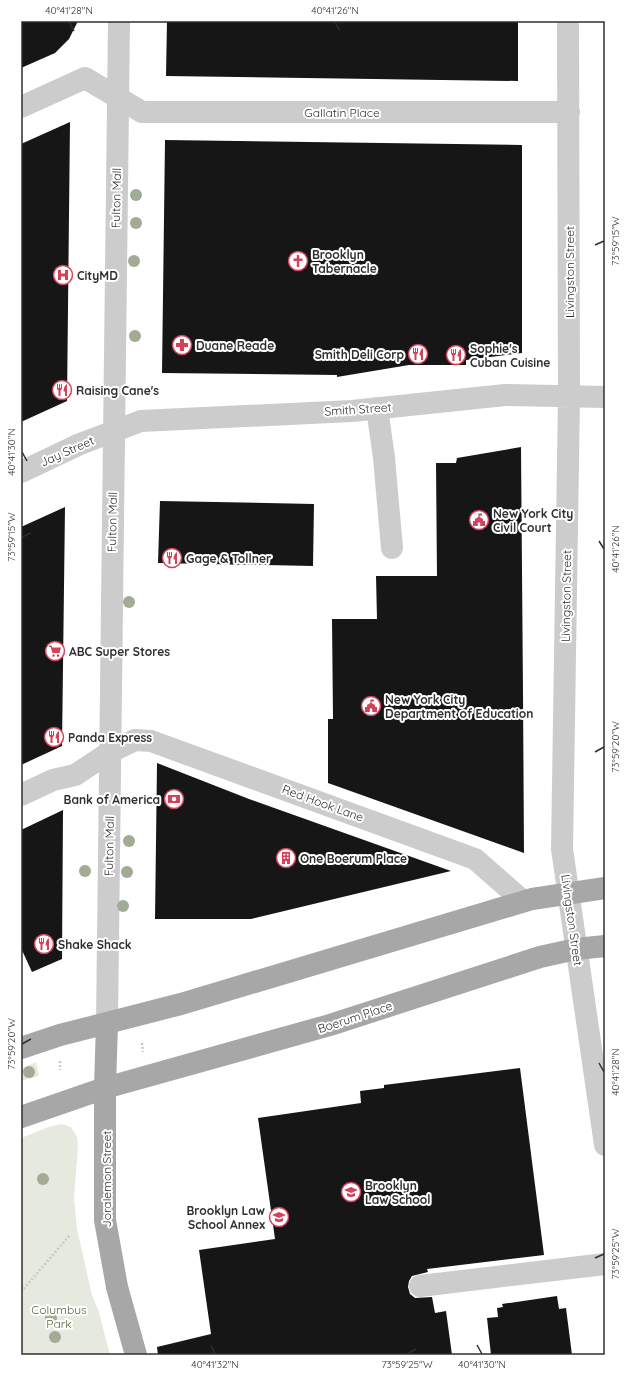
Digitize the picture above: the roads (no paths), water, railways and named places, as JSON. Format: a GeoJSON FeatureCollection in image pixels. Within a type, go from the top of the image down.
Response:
{"type":"FeatureCollection","features":[{"type":"Feature","properties":{"kind":"main road"},"geometry":{"type":"LineString","coordinates":[[21,1048],[60,1034],[181,1004],[523,901],[605,888]]}},
{"type":"Feature","properties":{"kind":"main road","name":"Boerum Place"},"geometry":{"type":"LineString","coordinates":[[21,1116],[105,1088],[200,1060],[292,1037],[540,957],[576,949],[605,946]]}},
{"type":"Feature","properties":{"kind":"main road","name":"Joralemon Street"},"geometry":{"type":"LineString","coordinates":[[107,1023],[105,1088],[106,1227],[117,1287],[136,1355]]}},
{"type":"Feature","properties":{"kind":"street","name":"Fulton Mall"},"geometry":{"type":"LineString","coordinates":[[107,1023],[119,21]]}},
{"type":"Feature","properties":{"kind":"street","name":"Livingston Street"},"geometry":{"type":"LineString","coordinates":[[568,21],[568,396],[562,849],[605,1145]]}},
{"type":"Feature","properties":{"kind":"street","name":"Gallatin Place"},"geometry":{"type":"LineString","coordinates":[[21,107],[85,78],[142,112],[569,112]]}},
{"type":"Feature","properties":{"kind":"street","name":"Smith Street"},"geometry":{"type":"LineString","coordinates":[[113,432],[141,421],[377,408],[505,395],[605,396]]}},
{"type":"Feature","properties":{"kind":"street"},"geometry":{"type":"LineString","coordinates":[[377,408],[384,458],[392,548]]}},
{"type":"Feature","properties":{"kind":"street","name":"Jay Street"},"geometry":{"type":"LineString","coordinates":[[21,472],[80,444],[113,432]]}},
{"type":"Feature","properties":{"kind":"street","name":"Red Hook Lane"},"geometry":{"type":"LineString","coordinates":[[21,795],[53,780],[75,775],[110,752],[135,740],[151,741],[475,858],[523,901]]}},
{"type":"Feature","properties":{"kind":"street"},"geometry":{"type":"LineString","coordinates":[[420,1286],[605,1264]]}},
{"type":"Feature","properties":{"kind":"place","name":"Brooklyn Tabernacle"},"geometry":{"type":"Point","coordinates":[298,261]}},
{"type":"Feature","properties":{"kind":"place","name":"CityMD"},"geometry":{"type":"Point","coordinates":[63,275]}},
{"type":"Feature","properties":{"kind":"place","name":"Duane Reade"},"geometry":{"type":"Point","coordinates":[182,345]}},
{"type":"Feature","properties":{"kind":"place","name":"Smith Deli Corp"},"geometry":{"type":"Point","coordinates":[418,354]}},
{"type":"Feature","properties":{"kind":"place","name":"Sophie's Cuban Cuisine"},"geometry":{"type":"Point","coordinates":[456,355]}},
{"type":"Feature","properties":{"kind":"place","name":"Raising Cane's"},"geometry":{"type":"Point","coordinates":[62,390]}},
{"type":"Feature","properties":{"kind":"place","name":"New York City Civil Court"},"geometry":{"type":"Point","coordinates":[479,520]}},
{"type":"Feature","properties":{"kind":"place","name":"Gage & Tollner"},"geometry":{"type":"Point","coordinates":[172,558]}},
{"type":"Feature","properties":{"kind":"place","name":"ABC Super Stores"},"geometry":{"type":"Point","coordinates":[55,651]}},
{"type":"Feature","properties":{"kind":"place","name":"New York City Department of Education"},"geometry":{"type":"Point","coordinates":[371,706]}},
{"type":"Feature","properties":{"kind":"place","name":"Panda Express"},"geometry":{"type":"Point","coordinates":[54,737]}},
{"type":"Feature","properties":{"kind":"place","name":"Bank of America"},"geometry":{"type":"Point","coordinates":[174,799]}},
{"type":"Feature","properties":{"kind":"place","name":"One Boerum Place"},"geometry":{"type":"Point","coordinates":[286,858]}},
{"type":"Feature","properties":{"kind":"place","name":"Shake Shack"},"geometry":{"type":"Point","coordinates":[44,944]}},
{"type":"Feature","properties":{"kind":"place","name":"Brooklyn Law School"},"geometry":{"type":"Point","coordinates":[351,1192]}},
{"type":"Feature","properties":{"kind":"place","name":"Brooklyn Law School Annex"},"geometry":{"type":"Point","coordinates":[279,1217]}},
{"type":"Feature","properties":{"kind":"park label","name":"Columbus Park"},"geometry":{"type":"Point","coordinates":[59,1316]}}]}
